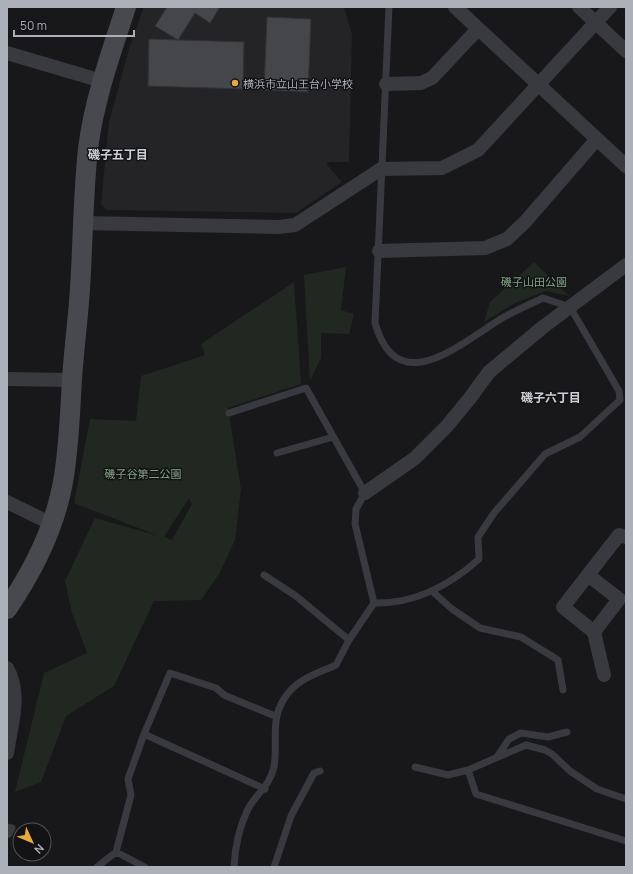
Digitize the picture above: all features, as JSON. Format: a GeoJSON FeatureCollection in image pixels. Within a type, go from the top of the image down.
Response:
{"type":"FeatureCollection","features":[{"type":"Feature","properties":{"kind":"street"},"geometry":{"type":"LineString","coordinates":[[7,609],[21,589],[43,547],[52,524],[63,482],[68,441],[80,288],[88,147],[102,81],[126,7]]}},
{"type":"Feature","properties":{"kind":"street"},"geometry":{"type":"LineString","coordinates":[[454,7],[626,166]]}},
{"type":"Feature","properties":{"kind":"street"},"geometry":{"type":"LineString","coordinates":[[579,7],[626,51]]}},
{"type":"Feature","properties":{"kind":"street"},"geometry":{"type":"LineString","coordinates":[[83,223],[278,227],[295,225],[381,169],[442,168],[478,150],[610,7]]}},
{"type":"Feature","properties":{"kind":"street"},"geometry":{"type":"LineString","coordinates":[[386,84],[421,83],[432,78],[478,29]]}},
{"type":"Feature","properties":{"kind":"street"},"geometry":{"type":"LineString","coordinates":[[7,53],[102,81]]}},
{"type":"Feature","properties":{"kind":"street"},"geometry":{"type":"LineString","coordinates":[[379,251],[485,248],[506,238],[525,222],[597,139]]}},
{"type":"Feature","properties":{"kind":"street"},"geometry":{"type":"LineString","coordinates":[[365,493],[415,458],[447,426],[470,398],[488,372],[626,265]]}},
{"type":"Feature","properties":{"kind":"street"},"geometry":{"type":"LineString","coordinates":[[7,379],[72,380]]}},
{"type":"Feature","properties":{"kind":"street"},"geometry":{"type":"LineString","coordinates":[[7,502],[52,524]]}},
{"type":"Feature","properties":{"kind":"street"},"geometry":{"type":"LineString","coordinates":[[604,675],[594,632],[563,607],[619,535],[626,537]]}},
{"type":"Feature","properties":{"kind":"street"},"geometry":{"type":"LineString","coordinates":[[588,575],[619,599],[594,632]]}},
{"type":"Feature","properties":{"kind":"street"},"geometry":{"type":"LineString","coordinates":[[7,668],[14,685],[15,704],[7,753]]}},
{"type":"Feature","properties":{"kind":"lane"},"geometry":{"type":"LineString","coordinates":[[374,603],[392,604],[433,592],[448,584],[479,559],[478,537],[494,513],[545,454],[580,437],[620,400],[619,392],[570,307],[543,298],[505,316],[444,355],[424,363],[402,361],[388,352],[380,339],[375,323],[389,7]]}},
{"type":"Feature","properties":{"kind":"lane"},"geometry":{"type":"LineString","coordinates":[[229,412],[306,388],[365,493],[356,510],[355,524],[374,603],[349,640],[336,666],[296,683],[283,699],[275,716],[274,768],[265,788],[247,810],[235,849],[234,867]]}},
{"type":"Feature","properties":{"kind":"lane"},"geometry":{"type":"LineString","coordinates":[[277,454],[333,436]]}},
{"type":"Feature","properties":{"kind":"lane"},"geometry":{"type":"LineString","coordinates":[[264,575],[296,596],[349,640]]}},
{"type":"Feature","properties":{"kind":"lane"},"geometry":{"type":"LineString","coordinates":[[433,592],[452,609],[480,628],[522,637],[558,660],[563,690]]}},
{"type":"Feature","properties":{"kind":"lane"},"geometry":{"type":"LineString","coordinates":[[97,867],[116,852],[131,795],[128,779],[144,734],[170,673],[216,688],[224,695],[275,716]]}},
{"type":"Feature","properties":{"kind":"lane"},"geometry":{"type":"LineString","coordinates":[[496,759],[509,739],[521,733],[548,737],[567,732]]}},
{"type":"Feature","properties":{"kind":"lane"},"geometry":{"type":"LineString","coordinates":[[144,734],[265,788]]}},
{"type":"Feature","properties":{"kind":"lane"},"geometry":{"type":"LineString","coordinates":[[415,767],[448,775],[468,770],[526,745],[545,750],[582,781],[598,789],[626,799]]}},
{"type":"Feature","properties":{"kind":"lane"},"geometry":{"type":"LineString","coordinates":[[468,770],[476,794],[626,841]]}},
{"type":"Feature","properties":{"kind":"lane"},"geometry":{"type":"LineString","coordinates":[[274,867],[291,816],[314,773],[320,772]]}},
{"type":"Feature","properties":{"kind":"lane"},"geometry":{"type":"LineString","coordinates":[[116,852],[145,867]]}},
{"type":"Feature","properties":{"kind":"shaded area","name":"横浜市立山王台小学校"},"geometry":{"type":"Polygon","coordinates":[[[144,7],[344,7],[352,35],[349,162],[328,162],[327,165],[342,182],[296,213],[106,210],[101,204],[109,122],[130,45],[144,7]]]}},
{"type":"Feature","properties":{"kind":"green space","name":"磯子山田公園"},"geometry":{"type":"Polygon","coordinates":[[[534,262],[569,296],[546,291],[515,303],[484,322],[490,302],[534,262]]]}},
{"type":"Feature","properties":{"kind":"green space"},"geometry":{"type":"Polygon","coordinates":[[[346,267],[341,310],[354,314],[349,334],[321,333],[321,358],[310,381],[304,275],[346,267]]]}},
{"type":"Feature","properties":{"kind":"green space","name":"磯子谷第二公園"},"geometry":{"type":"Polygon","coordinates":[[[294,282],[301,384],[228,408],[241,489],[235,540],[219,574],[201,600],[154,601],[114,686],[66,716],[41,782],[15,792],[44,673],[87,653],[72,613],[65,581],[95,518],[159,536],[74,503],[90,419],[136,421],[141,376],[205,355],[201,344],[294,282]],[[189,498],[164,537],[172,540],[192,504],[189,498]]]}},
{"type":"Feature","properties":{"kind":"building"},"geometry":{"type":"Polygon","coordinates":[[[167,7],[220,7],[210,23],[195,13],[178,40],[155,26],[167,7]]]}},
{"type":"Feature","properties":{"kind":"building"},"geometry":{"type":"Polygon","coordinates":[[[267,17],[311,19],[308,92],[264,90],[267,17]]]}},
{"type":"Feature","properties":{"kind":"building"},"geometry":{"type":"Polygon","coordinates":[[[149,39],[244,42],[243,89],[148,86],[149,39]]]}},
{"type":"Feature","properties":{"kind":"place","name":"横浜市立山王台小学校"},"geometry":{"type":"Point","coordinates":[235,83]}},
{"type":"Feature","properties":{"kind":"district","name":"磯子五丁目"},"geometry":{"type":"Point","coordinates":[118,154]}},
{"type":"Feature","properties":{"kind":"district","name":"磯子六丁目"},"geometry":{"type":"Point","coordinates":[551,397]}}]}
